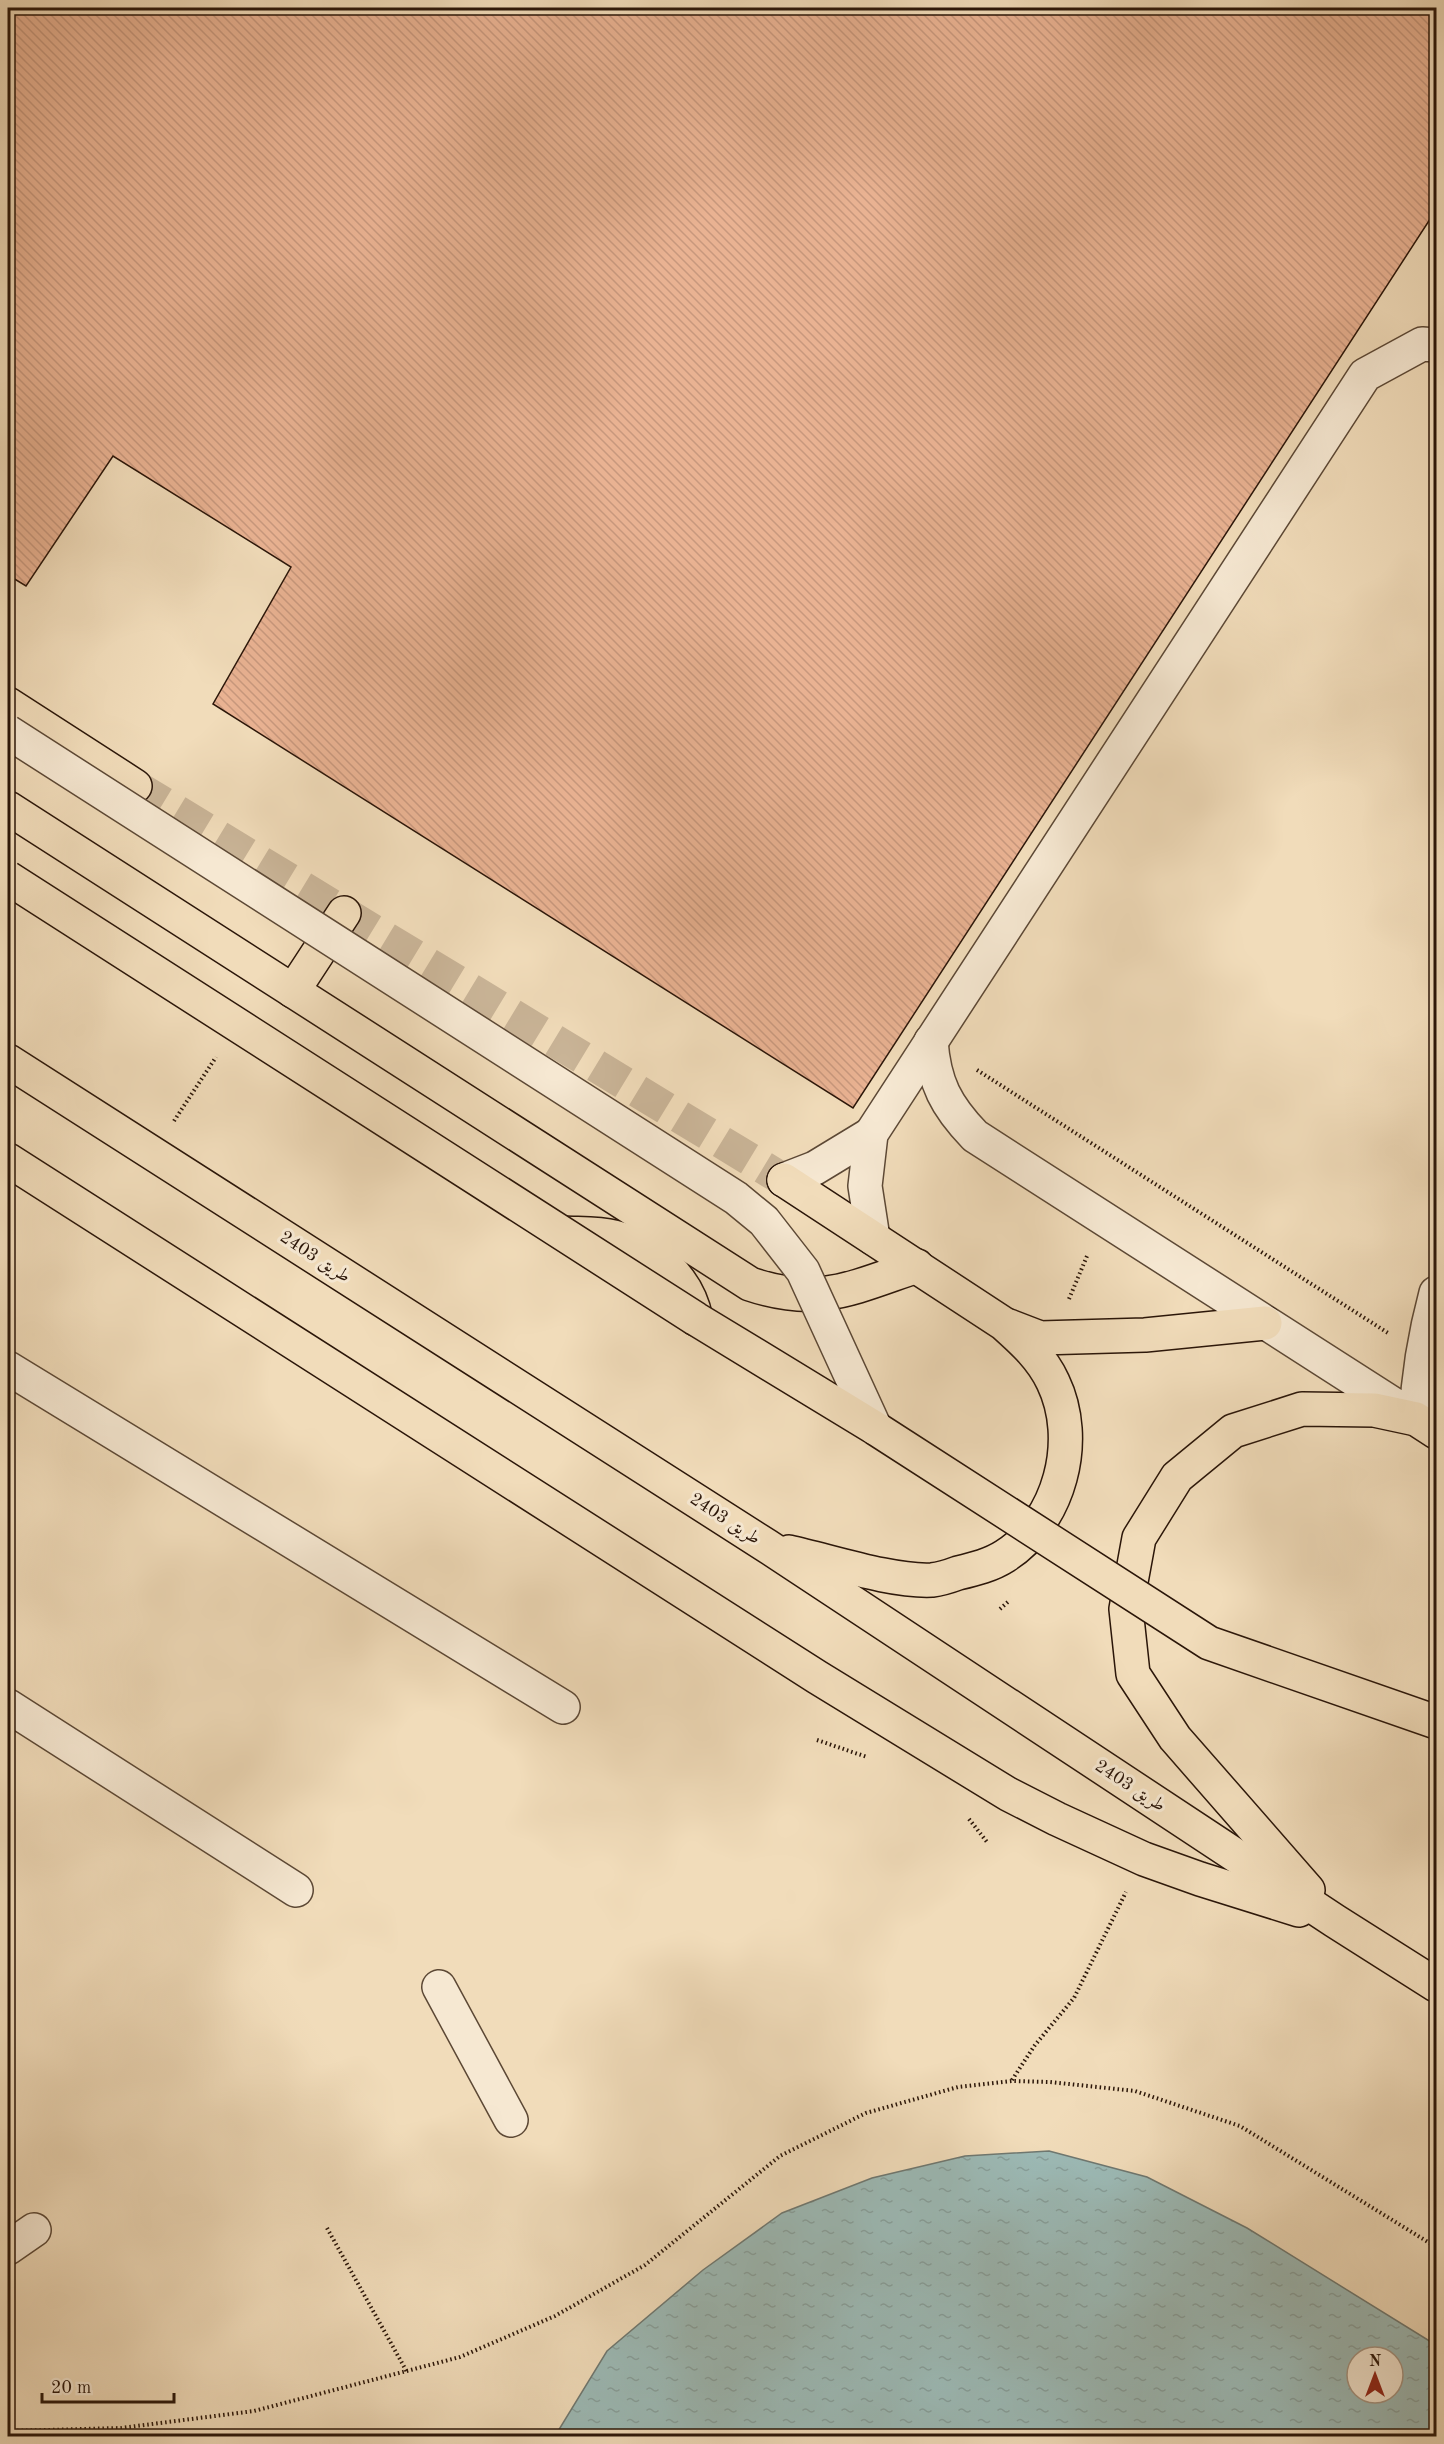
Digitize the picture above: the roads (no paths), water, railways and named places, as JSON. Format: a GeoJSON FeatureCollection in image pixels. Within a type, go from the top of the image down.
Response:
{"type":"FeatureCollection","features":[{"type":"Feature","properties":{"kind":"main road"},"geometry":{"type":"LineString","coordinates":[[8,704],[135,786]]}},
{"type":"Feature","properties":{"kind":"main road"},"geometry":{"type":"LineString","coordinates":[[8,808],[750,1284],[774,1292],[799,1296],[828,1295],[917,1266]]}},
{"type":"Feature","properties":{"kind":"main road"},"geometry":{"type":"LineString","coordinates":[[8,878],[696,1319],[875,1428],[1209,1643],[1437,1722]]}},
{"type":"Feature","properties":{"kind":"main road"},"geometry":{"type":"LineString","coordinates":[[293,991],[344,913]]}},
{"type":"Feature","properties":{"kind":"main road","name":"طريق 2403"},"geometry":{"type":"LineString","coordinates":[[8,1061],[767,1546],[1335,1921],[1437,1985]]}},
{"type":"Feature","properties":{"kind":"main road"},"geometry":{"type":"LineString","coordinates":[[8,1160],[816,1677],[1008,1794],[1144,1859],[1335,1921]]}},
{"type":"Feature","properties":{"kind":"main road"},"geometry":{"type":"LineString","coordinates":[[767,1546],[894,1576],[933,1580],[980,1568],[1006,1555],[1034,1529],[1055,1496],[1065,1458],[1065,1420],[1053,1383],[1032,1350],[1004,1324],[784,1180]]}},
{"type":"Feature","properties":{"kind":"main road"},"geometry":{"type":"LineString","coordinates":[[1004,1324],[1040,1338],[1145,1335],[1265,1323]]}},
{"type":"Feature","properties":{"kind":"main road"},"geometry":{"type":"LineString","coordinates":[[1335,1921],[1175,1738],[1133,1674],[1126,1609],[1139,1538],[1177,1477],[1233,1431],[1302,1409],[1374,1410],[1426,1426]]}},
{"type":"Feature","properties":{"kind":"lane"},"geometry":{"type":"LineString","coordinates":[[784,1180],[815,1168],[871,1134],[1365,375],[1422,344],[1437,345]]}},
{"type":"Feature","properties":{"kind":"lane"},"geometry":{"type":"LineString","coordinates":[[8,732],[736,1198],[764,1221],[803,1271],[875,1428]]}},
{"type":"Feature","properties":{"kind":"lane"},"geometry":{"type":"LineString","coordinates":[[931,1041],[933,1067],[941,1092],[955,1116],[975,1136],[1426,1426]]}},
{"type":"Feature","properties":{"kind":"lane"},"geometry":{"type":"LineString","coordinates":[[871,1134],[865,1186],[873,1238]]}},
{"type":"Feature","properties":{"kind":"lane"},"geometry":{"type":"LineString","coordinates":[[1426,1426],[1418,1386],[1427,1327],[1437,1293]]}},
{"type":"Feature","properties":{"kind":"lane"},"geometry":{"type":"LineString","coordinates":[[8,1368],[563,1707]]}},
{"type":"Feature","properties":{"kind":"lane"},"geometry":{"type":"LineString","coordinates":[[8,1706],[296,1890]]}},
{"type":"Feature","properties":{"kind":"lane"},"geometry":{"type":"LineString","coordinates":[[439,1987],[511,2120]]}},
{"type":"Feature","properties":{"kind":"lane"},"geometry":{"type":"LineString","coordinates":[[8,2248],[34,2230]]}},
{"type":"Feature","properties":{"kind":"water"},"geometry":{"type":"Polygon","coordinates":[[[1049,2151],[1147,2177],[1247,2228],[1436,2345],[1436,2436],[555,2436],[607,2351],[703,2270],[782,2213],[872,2178],[965,2156],[1049,2151]]]}},
{"type":"Feature","properties":{"kind":"tunnel"},"geometry":{"type":"LineString","coordinates":[[135,786],[784,1180]]}}]}
